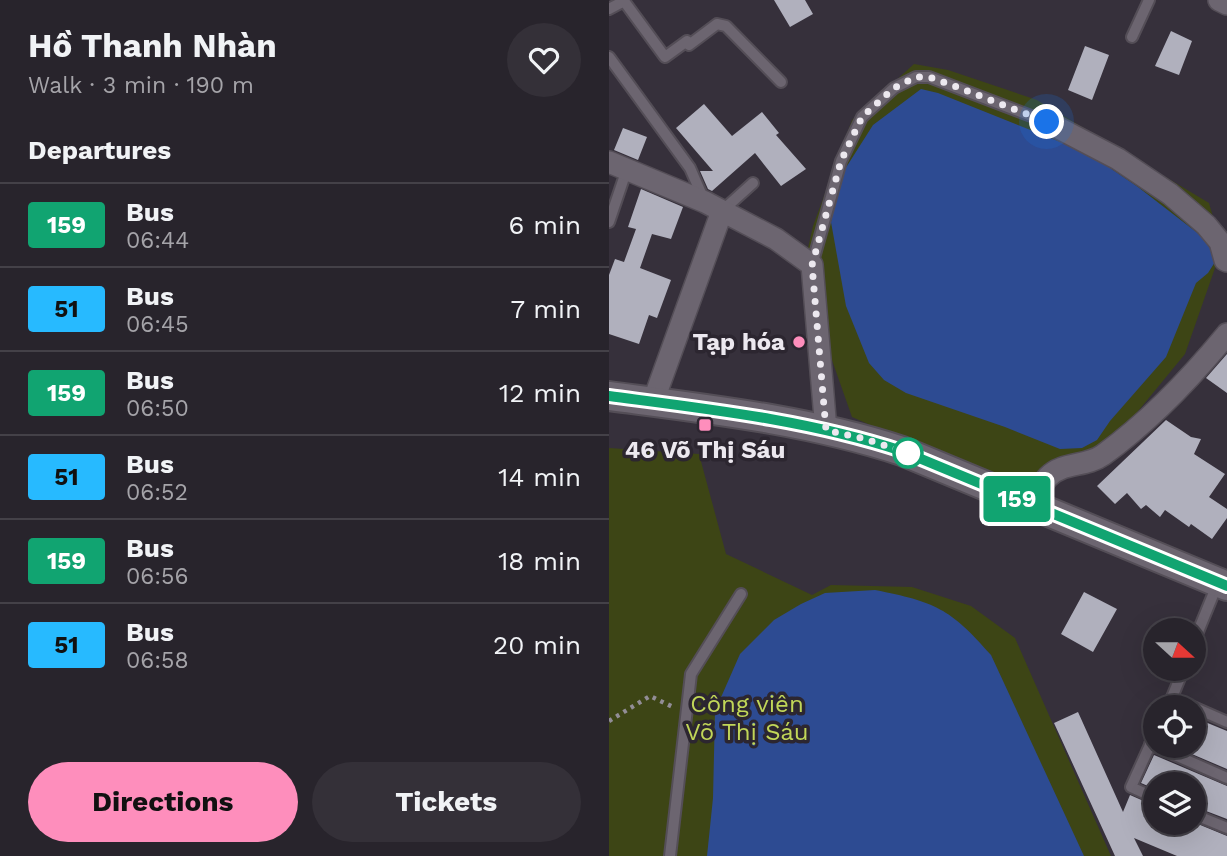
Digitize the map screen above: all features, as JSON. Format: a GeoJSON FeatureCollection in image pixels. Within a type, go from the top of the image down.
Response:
{"type":"FeatureCollection","features":[{"type":"Feature","properties":{"kind":"street"},"geometry":{"type":"LineString","coordinates":[[1219,0],[1227,4]]}},
{"type":"Feature","properties":{"kind":"street"},"geometry":{"type":"LineString","coordinates":[[1047,122],[1118,159],[1170,194],[1206,225],[1220,242],[1227,261]]}},
{"type":"Feature","properties":{"kind":"street"},"geometry":{"type":"LineString","coordinates":[[618,166],[714,207],[776,239],[812,265],[826,430]]}},
{"type":"Feature","properties":{"kind":"street"},"geometry":{"type":"LineString","coordinates":[[653,402],[714,207]]}},
{"type":"Feature","properties":{"kind":"street"},"geometry":{"type":"LineString","coordinates":[[1034,506],[1047,478],[1060,468],[1086,464],[1101,457],[1145,422],[1227,334]]}},
{"type":"Feature","properties":{"kind":"street"},"geometry":{"type":"LineString","coordinates":[[609,396],[743,414],[865,439],[902,451],[1223,584]]}},
{"type":"Feature","properties":{"kind":"lane"},"geometry":{"type":"LineString","coordinates":[[1132,37],[1149,0]]}},
{"type":"Feature","properties":{"kind":"lane"},"geometry":{"type":"LineString","coordinates":[[609,9],[624,1],[665,57],[687,41],[689,45],[717,24],[726,26],[781,82]]}},
{"type":"Feature","properties":{"kind":"lane"},"geometry":{"type":"LineString","coordinates":[[609,57],[690,168],[714,207],[753,184]]}},
{"type":"Feature","properties":{"kind":"lane"},"geometry":{"type":"LineString","coordinates":[[812,265],[846,150],[862,117],[894,88],[916,77],[929,77],[1047,122]]}},
{"type":"Feature","properties":{"kind":"lane"},"geometry":{"type":"LineString","coordinates":[[609,222],[618,166]]}},
{"type":"Feature","properties":{"kind":"lane"},"geometry":{"type":"LineString","coordinates":[[1206,618],[1223,584]]}},
{"type":"Feature","properties":{"kind":"lane"},"geometry":{"type":"LineString","coordinates":[[670,856],[691,674],[741,594]]}},
{"type":"Feature","properties":{"kind":"lane"},"geometry":{"type":"LineString","coordinates":[[1206,713],[1227,722]]}},
{"type":"Feature","properties":{"kind":"lane"},"geometry":{"type":"LineString","coordinates":[[1143,793],[1131,788],[1144,758]]}},
{"type":"Feature","properties":{"kind":"lane"},"geometry":{"type":"LineString","coordinates":[[1189,758],[1227,778]]}},
{"type":"Feature","properties":{"kind":"lane"},"geometry":{"type":"LineString","coordinates":[[1206,819],[1227,828]]}},
{"type":"Feature","properties":{"kind":"path"},"geometry":{"type":"LineString","coordinates":[[609,721],[650,696],[686,714]]}},
{"type":"Feature","properties":{"kind":"green space"},"geometry":{"type":"Polygon","coordinates":[[[914,64],[948,70],[1037,100],[1209,203],[1222,248],[1185,354],[1111,444],[1063,479],[1009,485],[852,417],[802,275],[813,226],[852,120],[914,64]]]}},
{"type":"Feature","properties":{"kind":"green space","name":"Công viên Võ Thị Sáu"},"geometry":{"type":"Polygon","coordinates":[[[609,448],[699,454],[726,554],[812,595],[831,585],[912,587],[971,606],[1015,638],[1111,856],[609,856],[609,448]]]}},
{"type":"Feature","properties":{"kind":"water"},"geometry":{"type":"Polygon","coordinates":[[[921,89],[938,93],[1088,153],[1138,187],[1204,238],[1214,249],[1215,262],[1208,273],[1196,283],[1166,357],[1110,421],[1097,440],[1082,448],[1060,449],[906,393],[884,380],[869,363],[846,306],[831,222],[840,177],[873,125],[921,89]]]}},
{"type":"Feature","properties":{"kind":"water"},"geometry":{"type":"Polygon","coordinates":[[[875,590],[927,603],[940,609],[964,627],[991,655],[1084,856],[707,856],[713,798],[715,711],[740,654],[774,620],[801,604],[825,593],[875,590]]]}},
{"type":"Feature","properties":{"kind":"building"},"geometry":{"type":"Polygon","coordinates":[[[774,0],[805,0],[813,14],[790,27],[774,0]]]}},
{"type":"Feature","properties":{"kind":"building"},"geometry":{"type":"Polygon","coordinates":[[[1171,31],[1192,41],[1179,75],[1155,66],[1171,31]]]}},
{"type":"Feature","properties":{"kind":"building"},"geometry":{"type":"Polygon","coordinates":[[[1085,46],[1109,55],[1092,100],[1068,90],[1085,46]]]}},
{"type":"Feature","properties":{"kind":"building"},"geometry":{"type":"Polygon","coordinates":[[[704,104],[732,136],[762,112],[779,133],[776,135],[806,169],[781,186],[755,153],[712,191],[708,189],[700,171],[713,171],[676,128],[704,104]]]}},
{"type":"Feature","properties":{"kind":"building"},"geometry":{"type":"Polygon","coordinates":[[[623,128],[647,137],[638,160],[614,150],[623,128]]]}},
{"type":"Feature","properties":{"kind":"building"},"geometry":{"type":"Polygon","coordinates":[[[641,189],[683,207],[671,239],[652,234],[640,268],[671,280],[657,318],[649,315],[639,344],[609,334],[609,275],[615,259],[624,262],[636,229],[628,227],[641,189]]]}},
{"type":"Feature","properties":{"kind":"building"},"geometry":{"type":"Polygon","coordinates":[[[1227,354],[1227,393],[1206,378],[1227,354]]]}},
{"type":"Feature","properties":{"kind":"building"},"geometry":{"type":"Polygon","coordinates":[[[1166,420],[1191,437],[1201,439],[1194,454],[1225,474],[1209,497],[1227,509],[1227,518],[1212,539],[1165,510],[1160,517],[1146,505],[1141,509],[1127,493],[1115,504],[1097,486],[1166,420]]]}},
{"type":"Feature","properties":{"kind":"building"},"geometry":{"type":"Polygon","coordinates":[[[1084,592],[1117,609],[1093,652],[1061,634],[1084,592]]]}},
{"type":"Feature","properties":{"kind":"building"},"geometry":{"type":"Polygon","coordinates":[[[1078,712],[1123,812],[1130,795],[1143,801],[1143,835],[1206,835],[1206,827],[1227,836],[1227,856],[1177,856],[1134,838],[1143,856],[1115,856],[1054,723],[1078,712]]]}},
{"type":"Feature","properties":{"kind":"building"},"geometry":{"type":"Polygon","coordinates":[[[1206,722],[1227,731],[1227,769],[1201,758],[1206,758],[1206,722]]]}},
{"type":"Feature","properties":{"kind":"building"},"geometry":{"type":"Polygon","coordinates":[[[1153,758],[1161,758],[1194,772],[1146,772],[1153,758]]]}},
{"type":"Feature","properties":{"kind":"building"},"geometry":{"type":"Polygon","coordinates":[[[1206,777],[1227,786],[1227,819],[1206,811],[1206,777]]]}},
{"type":"Feature","properties":{"kind":"bus line","name":"159"},"geometry":{"type":"LineString","coordinates":[[609,396],[743,414],[865,439],[902,451],[1227,586]]}},
{"type":"Feature","properties":{"kind":"place","name":"Tạp hóa"},"geometry":{"type":"Point","coordinates":[799,342]}},
{"type":"Feature","properties":{"kind":"place","name":"46 Võ Thị Sáu"},"geometry":{"type":"Point","coordinates":[705,425]}},
{"type":"Feature","properties":{"kind":"route"},"geometry":{"type":"LineString","coordinates":[[908,453],[826,430],[812,265],[841,161],[862,117],[894,88],[916,77],[929,77],[1047,122]]}}]}
